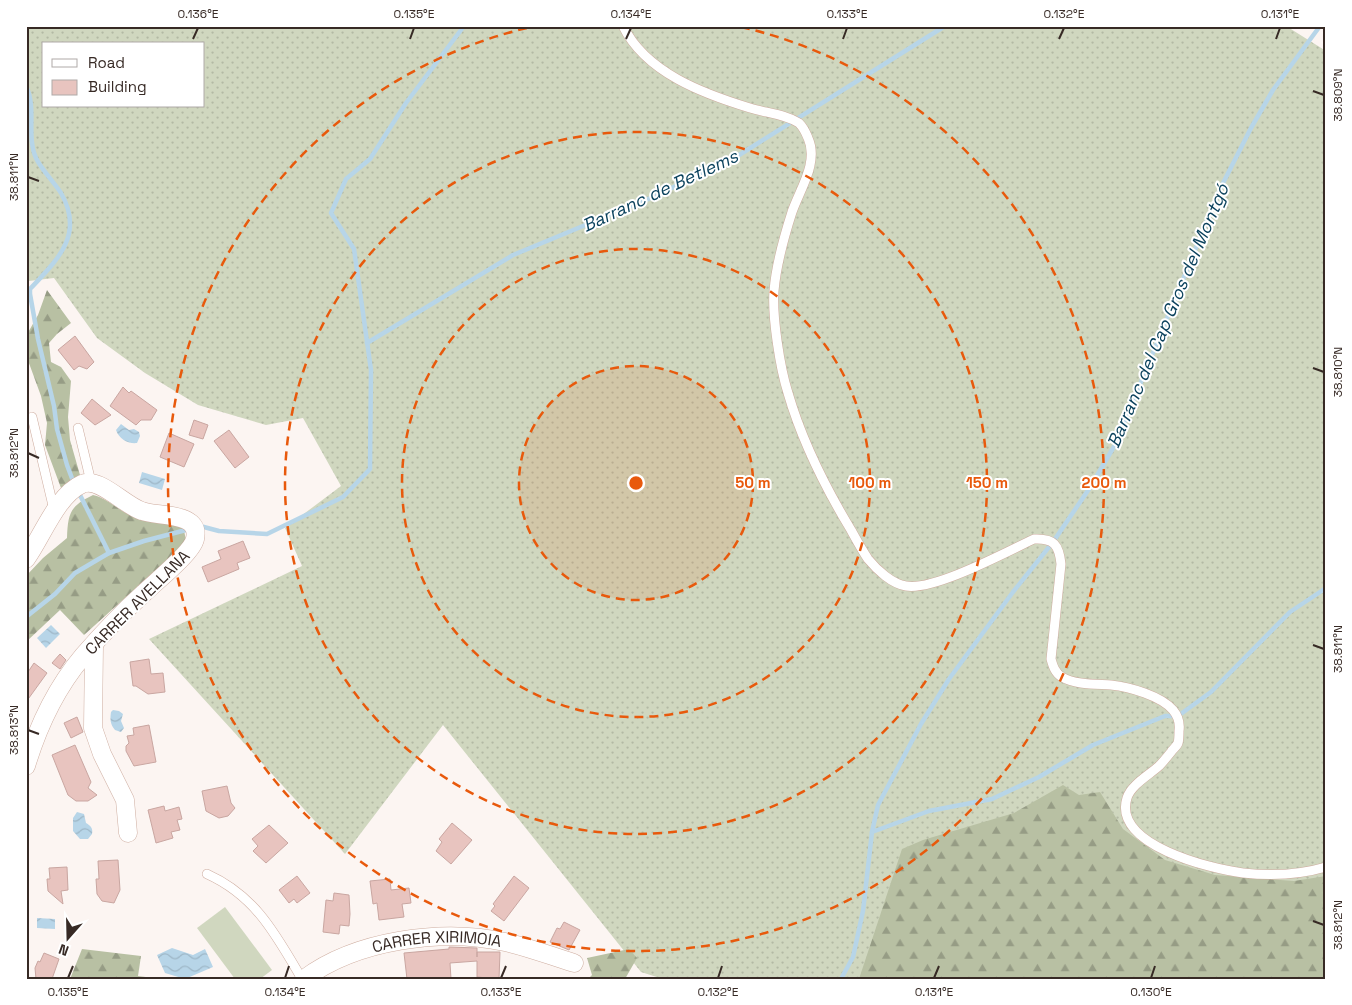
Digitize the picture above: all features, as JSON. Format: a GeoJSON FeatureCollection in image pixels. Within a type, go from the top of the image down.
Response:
{"type":"FeatureCollection","features":[{"type":"Feature","properties":{"kind":"street"},"geometry":{"type":"LineString","coordinates":[[26,559],[54,510],[63,499],[82,483],[91,482]]}},
{"type":"Feature","properties":{"kind":"street","name":"CARRER AVELLANA"},"geometry":{"type":"LineString","coordinates":[[26,766],[40,726],[73,669],[143,594],[170,570],[195,541],[195,528],[186,520],[180,517],[143,512],[99,484],[91,482]]}},
{"type":"Feature","properties":{"kind":"street"},"geometry":{"type":"LineString","coordinates":[[94,645],[93,728],[102,754],[125,800],[128,833]]}},
{"type":"Feature","properties":{"kind":"street","name":"CARRER XIRIMOIA"},"geometry":{"type":"LineString","coordinates":[[303,979],[324,966],[359,952],[395,942],[435,936],[469,937],[504,942],[574,963]]}},
{"type":"Feature","properties":{"kind":"lane"},"geometry":{"type":"LineString","coordinates":[[623,26],[643,54],[665,71],[715,96],[782,116],[798,123],[807,135],[811,148],[808,171],[793,210],[774,292],[774,308],[781,361],[787,392],[806,443],[830,494],[869,560],[891,580],[905,586],[921,586],[942,580],[1034,539],[1052,542],[1060,553],[1061,564],[1051,659],[1054,669],[1062,678],[1086,684],[1114,685],[1154,696],[1172,708],[1178,716],[1180,728],[1178,743],[1160,765],[1138,784],[1127,797],[1125,812],[1135,832],[1148,842],[1182,857],[1242,873],[1297,874],[1326,867]]}},
{"type":"Feature","properties":{"kind":"lane"},"geometry":{"type":"LineString","coordinates":[[32,416],[54,510]]}},
{"type":"Feature","properties":{"kind":"lane"},"geometry":{"type":"LineString","coordinates":[[78,428],[91,482]]}},
{"type":"Feature","properties":{"kind":"lane"},"geometry":{"type":"LineString","coordinates":[[207,874],[234,888],[259,912],[275,932],[303,979]]}},
{"type":"Feature","properties":{"kind":"green space"},"geometry":{"type":"Polygon","coordinates":[[[26,26],[1286,26],[1326,51],[1326,979],[663,979],[641,972],[443,725],[345,854],[149,639],[302,566],[285,528],[341,486],[303,418],[266,425],[198,405],[145,373],[97,338],[54,278],[29,281],[26,288],[26,26]]]}},
{"type":"Feature","properties":{"kind":"green space"},"geometry":{"type":"Polygon","coordinates":[[[47,290],[71,323],[49,343],[51,362],[61,367],[71,381],[68,417],[70,440],[80,475],[61,488],[45,445],[47,423],[41,396],[26,355],[26,336],[38,315],[47,290]]]}},
{"type":"Feature","properties":{"kind":"green space"},"geometry":{"type":"Polygon","coordinates":[[[93,495],[102,498],[128,514],[156,522],[183,526],[186,540],[177,551],[84,635],[60,610],[26,642],[26,576],[43,558],[67,538],[68,522],[72,511],[79,503],[93,495]]]}},
{"type":"Feature","properties":{"kind":"green space"},"geometry":{"type":"Polygon","coordinates":[[[1063,785],[1079,795],[1100,792],[1123,829],[1165,860],[1215,875],[1294,881],[1326,876],[1326,979],[859,979],[902,849],[923,840],[1014,813],[1063,785]]]}},
{"type":"Feature","properties":{"kind":"green space"},"geometry":{"type":"Polygon","coordinates":[[[225,907],[272,970],[260,979],[235,979],[197,928],[225,907]]]}},
{"type":"Feature","properties":{"kind":"green space"},"geometry":{"type":"Polygon","coordinates":[[[82,949],[141,956],[138,976],[161,979],[70,979],[82,949]]]}},
{"type":"Feature","properties":{"kind":"green space"},"geometry":{"type":"Polygon","coordinates":[[[629,949],[637,958],[625,979],[588,979],[592,975],[587,958],[629,949]]]}},
{"type":"Feature","properties":{"kind":"water"},"geometry":{"type":"Polygon","coordinates":[[[121,424],[129,430],[134,429],[139,432],[140,436],[137,443],[127,442],[119,436],[116,430],[121,424]]]}},
{"type":"Feature","properties":{"kind":"water"},"geometry":{"type":"Polygon","coordinates":[[[142,472],[165,479],[162,490],[139,483],[142,472]]]}},
{"type":"Feature","properties":{"kind":"water"},"geometry":{"type":"Polygon","coordinates":[[[51,625],[60,634],[46,648],[37,638],[51,625]]]}},
{"type":"Feature","properties":{"kind":"water"},"geometry":{"type":"Polygon","coordinates":[[[113,710],[123,714],[121,721],[124,728],[121,732],[115,730],[111,724],[111,712],[113,710]]]}},
{"type":"Feature","properties":{"kind":"water"},"geometry":{"type":"Polygon","coordinates":[[[77,812],[84,814],[86,823],[92,829],[92,834],[88,839],[80,839],[73,831],[73,818],[77,812]]]}},
{"type":"Feature","properties":{"kind":"water"},"geometry":{"type":"Polygon","coordinates":[[[37,918],[55,919],[55,929],[37,928],[37,918]]]}},
{"type":"Feature","properties":{"kind":"water"},"geometry":{"type":"Polygon","coordinates":[[[172,948],[193,955],[205,949],[213,967],[185,979],[165,973],[157,955],[172,948]]]}},
{"type":"Feature","properties":{"kind":"building"},"geometry":{"type":"Polygon","coordinates":[[[75,336],[94,362],[87,369],[79,366],[74,370],[58,350],[75,336]]]}},
{"type":"Feature","properties":{"kind":"building"},"geometry":{"type":"Polygon","coordinates":[[[123,387],[129,393],[131,391],[157,410],[151,420],[141,420],[136,425],[110,406],[123,387]]]}},
{"type":"Feature","properties":{"kind":"building"},"geometry":{"type":"Polygon","coordinates":[[[92,399],[111,415],[95,425],[81,413],[92,399]]]}},
{"type":"Feature","properties":{"kind":"building"},"geometry":{"type":"Polygon","coordinates":[[[194,420],[208,425],[203,439],[189,435],[194,420]]]}},
{"type":"Feature","properties":{"kind":"building"},"geometry":{"type":"Polygon","coordinates":[[[229,430],[249,457],[235,468],[214,441],[229,430]]]}},
{"type":"Feature","properties":{"kind":"building"},"geometry":{"type":"Polygon","coordinates":[[[169,433],[194,444],[184,467],[160,457],[169,433]]]}},
{"type":"Feature","properties":{"kind":"building"},"geometry":{"type":"Polygon","coordinates":[[[243,541],[250,558],[237,563],[239,569],[208,582],[202,567],[221,559],[218,551],[243,541]]]}},
{"type":"Feature","properties":{"kind":"building"},"geometry":{"type":"Polygon","coordinates":[[[60,654],[66,660],[60,669],[52,663],[60,654]]]}},
{"type":"Feature","properties":{"kind":"building"},"geometry":{"type":"Polygon","coordinates":[[[149,659],[151,674],[163,673],[165,692],[148,694],[133,686],[130,662],[149,659]]]}},
{"type":"Feature","properties":{"kind":"building"},"geometry":{"type":"Polygon","coordinates":[[[34,663],[47,673],[26,702],[26,675],[34,663]]]}},
{"type":"Feature","properties":{"kind":"building"},"geometry":{"type":"Polygon","coordinates":[[[77,717],[83,732],[71,738],[64,723],[77,717]]]}},
{"type":"Feature","properties":{"kind":"building"},"geometry":{"type":"Polygon","coordinates":[[[149,725],[156,762],[134,766],[126,751],[126,746],[129,743],[127,736],[134,735],[133,728],[149,725]]]}},
{"type":"Feature","properties":{"kind":"building"},"geometry":{"type":"Polygon","coordinates":[[[75,745],[91,782],[88,788],[97,795],[88,801],[76,801],[68,795],[52,755],[75,745]]]}},
{"type":"Feature","properties":{"kind":"building"},"geometry":{"type":"Polygon","coordinates":[[[227,786],[231,803],[235,808],[228,816],[219,818],[206,811],[202,791],[227,786]]]}},
{"type":"Feature","properties":{"kind":"building"},"geometry":{"type":"Polygon","coordinates":[[[164,806],[165,811],[179,807],[182,819],[177,820],[180,830],[171,832],[173,838],[156,843],[148,810],[164,806]]]}},
{"type":"Feature","properties":{"kind":"building"},"geometry":{"type":"Polygon","coordinates":[[[452,823],[472,840],[451,864],[436,851],[442,842],[439,839],[452,823]]]}},
{"type":"Feature","properties":{"kind":"building"},"geometry":{"type":"Polygon","coordinates":[[[269,825],[288,843],[266,863],[253,851],[258,846],[252,839],[269,825]]]}},
{"type":"Feature","properties":{"kind":"building"},"geometry":{"type":"Polygon","coordinates":[[[118,860],[120,890],[114,903],[102,901],[97,894],[96,879],[99,879],[98,861],[118,860]]]}},
{"type":"Feature","properties":{"kind":"building"},"geometry":{"type":"Polygon","coordinates":[[[67,867],[68,890],[61,891],[63,904],[48,891],[47,879],[50,879],[49,868],[67,867]]]}},
{"type":"Feature","properties":{"kind":"building"},"geometry":{"type":"Polygon","coordinates":[[[297,876],[310,893],[297,903],[294,899],[289,903],[279,890],[297,876]]]}},
{"type":"Feature","properties":{"kind":"building"},"geometry":{"type":"Polygon","coordinates":[[[514,876],[529,888],[504,921],[491,911],[495,906],[493,904],[514,876]]]}},
{"type":"Feature","properties":{"kind":"building"},"geometry":{"type":"Polygon","coordinates":[[[390,879],[391,890],[409,888],[411,903],[402,904],[404,917],[379,920],[377,903],[373,904],[370,881],[390,879]]]}},
{"type":"Feature","properties":{"kind":"building"},"geometry":{"type":"Polygon","coordinates":[[[334,893],[349,895],[349,926],[340,925],[339,934],[323,932],[326,900],[333,901],[334,893]]]}},
{"type":"Feature","properties":{"kind":"building"},"geometry":{"type":"Polygon","coordinates":[[[564,922],[580,930],[569,950],[550,942],[557,928],[560,929],[564,922]]]}},
{"type":"Feature","properties":{"kind":"building"},"geometry":{"type":"Polygon","coordinates":[[[449,947],[477,948],[477,952],[500,952],[499,979],[477,977],[477,961],[450,963],[451,979],[407,979],[404,953],[449,949],[449,947]]]}},
{"type":"Feature","properties":{"kind":"building"},"geometry":{"type":"Polygon","coordinates":[[[44,953],[59,959],[52,979],[36,979],[35,968],[44,953]]]}},
{"type":"Feature","properties":{"kind":"waterway"},"geometry":{"type":"LineString","coordinates":[[200,526],[219,531],[267,534],[343,497],[370,469],[371,370],[354,249],[331,213],[346,179],[370,159],[406,103],[464,26]]}},
{"type":"Feature","properties":{"kind":"waterway","name":"Barranc de Betlems"},"geometry":{"type":"LineString","coordinates":[[367,343],[513,255],[653,197],[736,157],[945,26]]}},
{"type":"Feature","properties":{"kind":"waterway","name":"Barranc del Cap Gros del Montgó"},"geometry":{"type":"LineString","coordinates":[[872,832],[878,805],[921,724],[949,679],[1013,592],[1053,542],[1091,486],[1116,443],[1220,189],[1273,90],[1320,26]]}},
{"type":"Feature","properties":{"kind":"waterway"},"geometry":{"type":"LineString","coordinates":[[26,86],[31,103],[33,149],[38,162],[61,193],[68,208],[70,222],[65,246],[50,268],[30,289],[30,294],[38,339],[54,406],[57,429],[73,481]]}},
{"type":"Feature","properties":{"kind":"waterway"},"geometry":{"type":"LineString","coordinates":[[80,495],[109,553]]}},
{"type":"Feature","properties":{"kind":"waterway"},"geometry":{"type":"LineString","coordinates":[[26,617],[55,594],[75,573],[109,553],[186,530]]}},
{"type":"Feature","properties":{"kind":"waterway"},"geometry":{"type":"LineString","coordinates":[[841,979],[853,957],[863,911],[872,832],[929,811],[992,799],[1039,777],[1093,745],[1165,716],[1178,716],[1211,692],[1290,612],[1326,588]]}}]}
